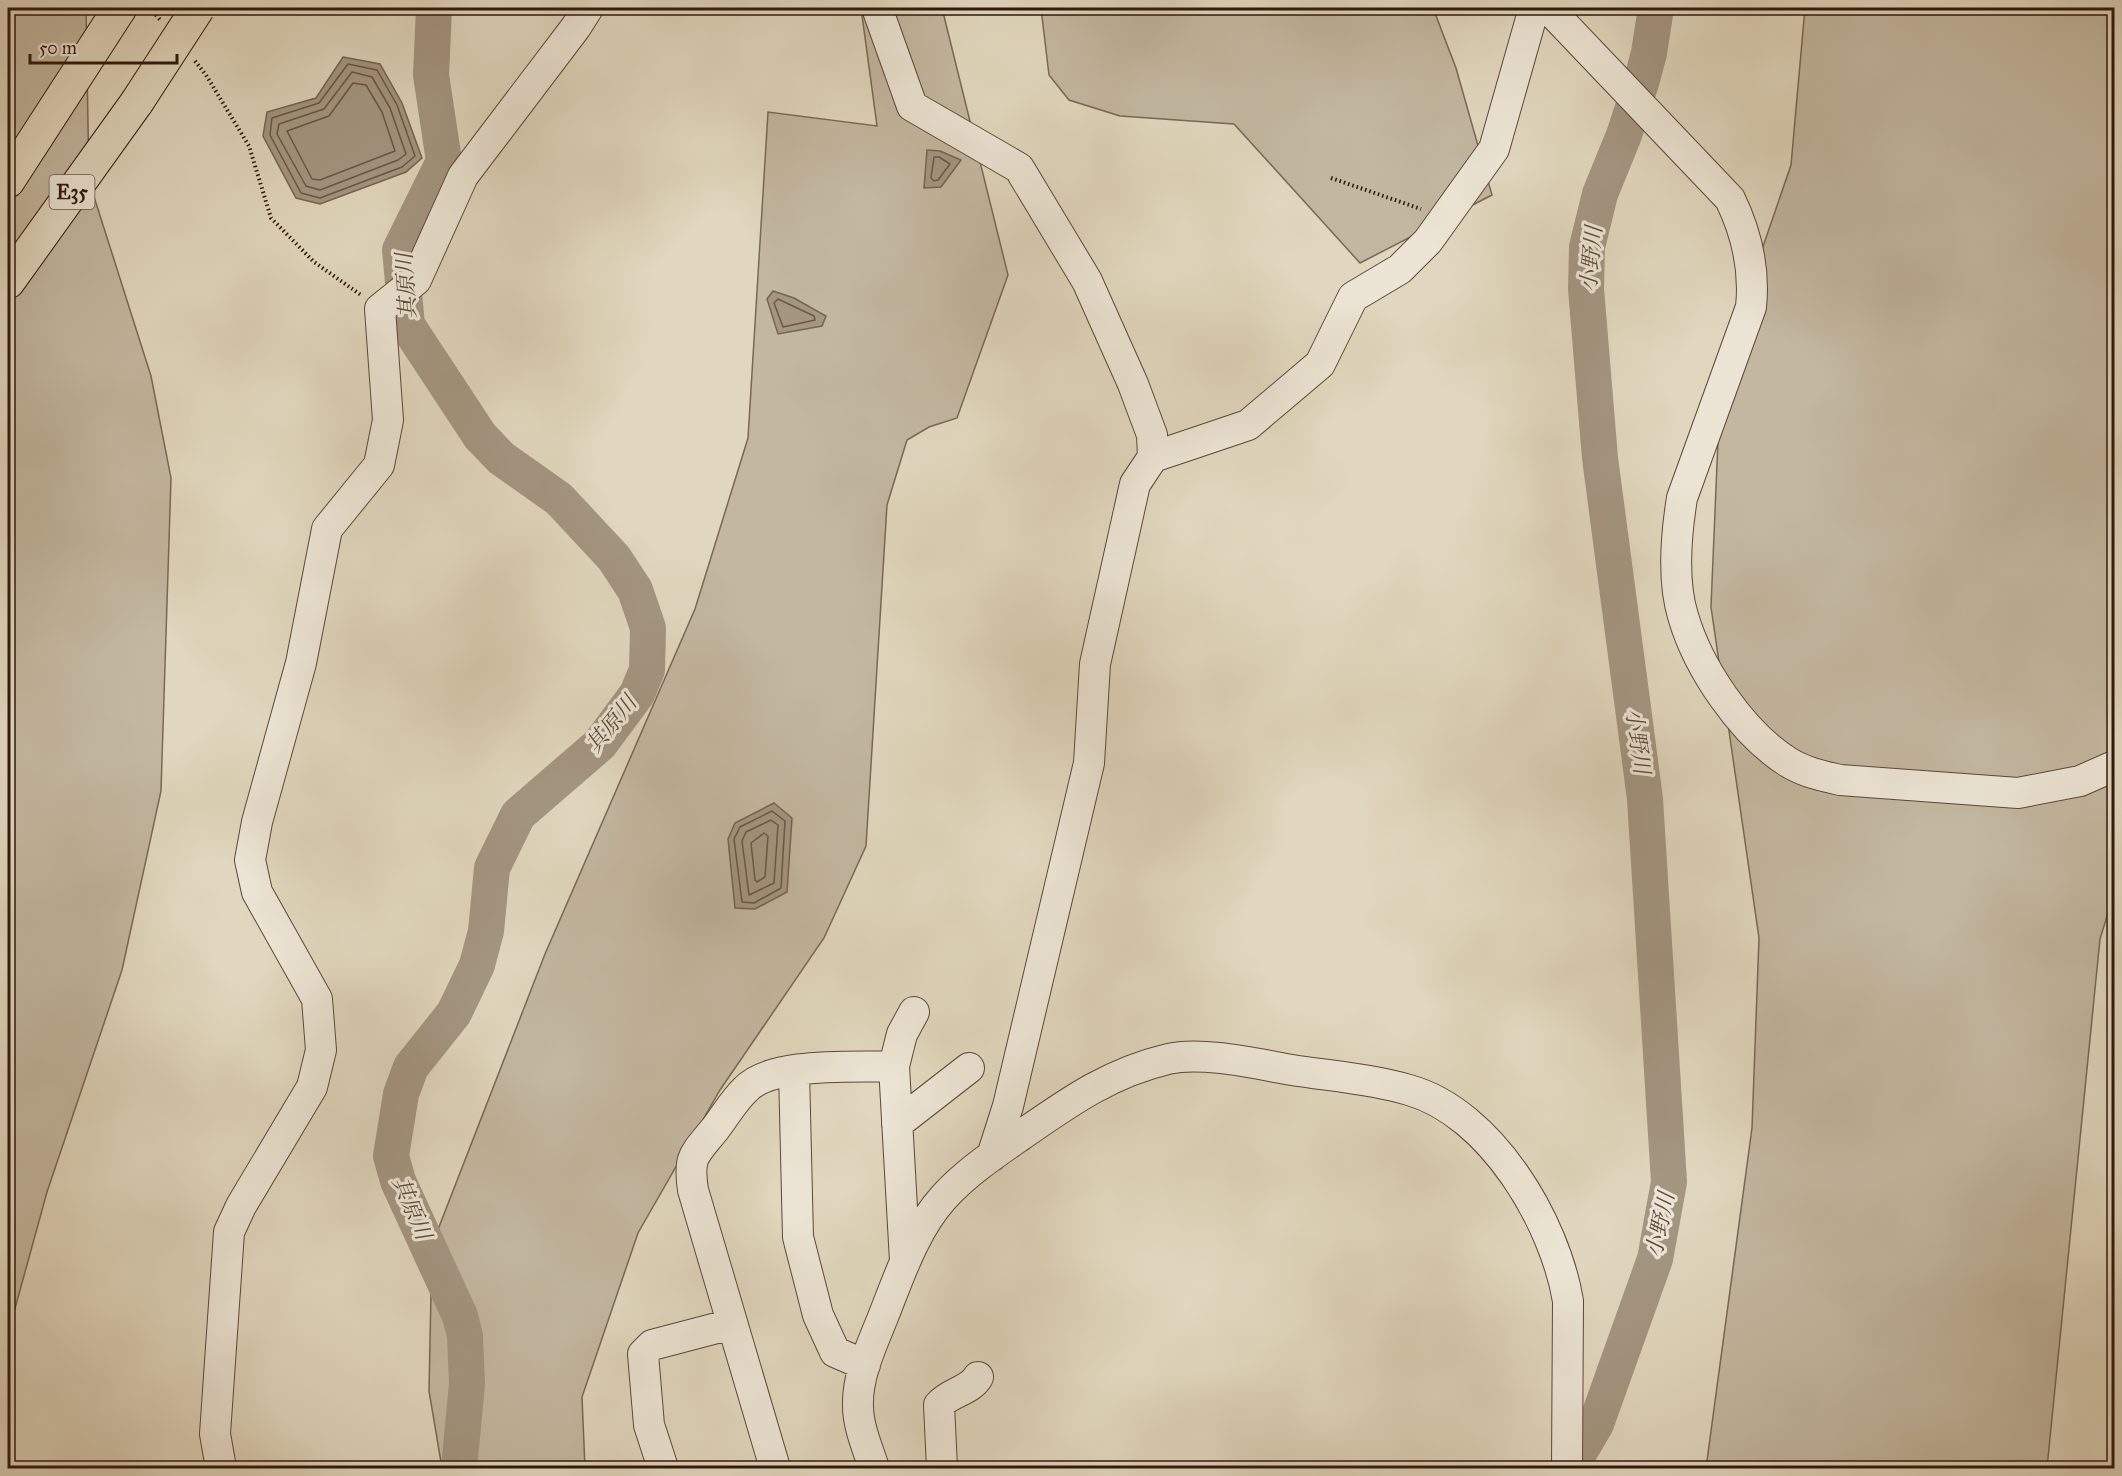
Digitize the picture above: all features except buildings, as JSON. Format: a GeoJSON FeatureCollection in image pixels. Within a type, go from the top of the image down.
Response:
{"type":"FeatureCollection","features":[{"type":"Feature","properties":{"kind":"highway","name":"E35"},"geometry":{"type":"LineString","coordinates":[[8,282],[137,102],[198,8]]}},
{"type":"Feature","properties":{"kind":"highway","name":"E35"},"geometry":{"type":"LineString","coordinates":[[8,181],[118,11]]}},
{"type":"Feature","properties":{"kind":"street"},"geometry":{"type":"LineString","coordinates":[[221,1468],[215,1434],[229,1232],[241,1206],[312,1087],[321,1050],[317,999],[256,892],[250,860],[257,822],[301,663],[327,529],[379,465],[388,420],[380,309],[416,280],[463,176],[588,8]]}},
{"type":"Feature","properties":{"kind":"street"},"geometry":{"type":"LineString","coordinates":[[877,8],[912,106],[1019,168],[1087,281],[1133,384],[1152,435],[1153,457],[1135,484],[1095,664],[1089,763],[1008,1106],[992,1156]]}},
{"type":"Feature","properties":{"kind":"street"},"geometry":{"type":"LineString","coordinates":[[1153,457],[1248,425],[1320,364],[1353,297],[1400,269],[1446,218],[1494,149],[1534,8]]}},
{"type":"Feature","properties":{"kind":"street"},"geometry":{"type":"LineString","coordinates":[[1548,8],[1730,200],[1739,218],[1749,249],[1753,285],[1751,307],[1682,498],[1678,525],[1678,581],[1683,616],[1698,652],[1733,710],[1760,742],[1789,763],[1812,773],[1840,780],[2018,793],[2080,781],[2115,766]]}},
{"type":"Feature","properties":{"kind":"street"},"geometry":{"type":"LineString","coordinates":[[905,1261],[894,1066],[902,1034],[914,1012]]}},
{"type":"Feature","properties":{"kind":"street"},"geometry":{"type":"LineString","coordinates":[[874,1468],[864,1438],[858,1406],[865,1365],[905,1261],[944,1198],[992,1156],[1076,1096],[1106,1080],[1171,1058],[1228,1059],[1411,1090],[1463,1116],[1483,1134],[1539,1213],[1564,1276],[1568,1301],[1567,1468]]}},
{"type":"Feature","properties":{"kind":"street"},"geometry":{"type":"LineString","coordinates":[[775,1468],[693,1190],[689,1167],[696,1152],[746,1088],[760,1079],[794,1071],[894,1066]]}},
{"type":"Feature","properties":{"kind":"street"},"geometry":{"type":"LineString","coordinates":[[897,1124],[969,1068]]}},
{"type":"Feature","properties":{"kind":"street"},"geometry":{"type":"LineString","coordinates":[[794,1071],[798,1237],[818,1315],[835,1352],[865,1365]]}},
{"type":"Feature","properties":{"kind":"street"},"geometry":{"type":"LineString","coordinates":[[663,1468],[649,1425],[642,1354],[652,1345],[732,1324]]}},
{"type":"Feature","properties":{"kind":"street"},"geometry":{"type":"LineString","coordinates":[[942,1468],[939,1405],[947,1396],[974,1384],[978,1377]]}},
{"type":"Feature","properties":{"kind":"path"},"geometry":{"type":"LineString","coordinates":[[150,8],[164,24]]}},
{"type":"Feature","properties":{"kind":"path"},"geometry":{"type":"LineString","coordinates":[[192,58],[206,75],[249,146],[271,218],[314,262],[380,309]]}},
{"type":"Feature","properties":{"kind":"path"},"geometry":{"type":"LineString","coordinates":[[1332,178],[1446,218]]}},
{"type":"Feature","properties":{"kind":"shaded area"},"geometry":{"type":"Polygon","coordinates":[[[8,8],[86,8],[89,181],[151,376],[171,478],[161,791],[122,970],[47,1192],[8,1334],[8,8]]]}},
{"type":"Feature","properties":{"kind":"shaded area"},"geometry":{"type":"Polygon","coordinates":[[[861,8],[942,8],[1008,275],[957,418],[929,427],[907,440],[887,505],[866,846],[824,938],[720,1090],[638,1233],[582,1397],[585,1468],[442,1468],[429,1391],[432,1245],[545,954],[695,609],[748,438],[768,112],[877,126],[861,8]]]}},
{"type":"Feature","properties":{"kind":"shaded area"},"geometry":{"type":"Polygon","coordinates":[[[1041,8],[1433,8],[1456,68],[1492,195],[1360,263],[1234,124],[1120,116],[1069,100],[1049,75],[1041,8]]]}},
{"type":"Feature","properties":{"kind":"shaded area"},"geometry":{"type":"Polygon","coordinates":[[[1805,8],[2114,8],[2114,894],[2100,939],[2047,1468],[1706,1468],[1752,1128],[1759,938],[1711,607],[1721,369],[1791,165],[1805,8]]]}},
{"type":"Feature","properties":{"kind":"water"},"geometry":{"type":"Polygon","coordinates":[[[343,57],[380,64],[402,103],[422,158],[406,172],[320,204],[296,198],[263,136],[267,112],[316,98],[343,57]]]}},
{"type":"Feature","properties":{"kind":"water"},"geometry":{"type":"Polygon","coordinates":[[[927,150],[940,151],[961,160],[941,187],[924,188],[927,150]]]}},
{"type":"Feature","properties":{"kind":"water"},"geometry":{"type":"Polygon","coordinates":[[[773,291],[794,298],[826,316],[822,326],[778,334],[767,299],[773,291]]]}},
{"type":"Feature","properties":{"kind":"water"},"geometry":{"type":"Polygon","coordinates":[[[774,803],[792,818],[787,892],[755,909],[735,908],[728,839],[735,823],[774,803]]]}},
{"type":"Feature","properties":{"kind":"waterway","name":"其原川"},"geometry":{"type":"LineString","coordinates":[[434,8],[431,75],[444,161],[400,250],[407,325],[480,436],[501,458],[559,499],[614,558],[635,590],[648,628],[647,670],[637,694],[600,744],[518,815],[492,868],[486,931],[477,965],[454,1013],[411,1067],[401,1094],[391,1156],[398,1181],[460,1316],[465,1336],[467,1384],[459,1468]]}},
{"type":"Feature","properties":{"kind":"waterway","name":"小野川"},"geometry":{"type":"LineString","coordinates":[[1570,1468],[1596,1424],[1655,1259],[1669,1182],[1645,799],[1600,458],[1586,289],[1587,247],[1600,194],[1624,135],[1641,83],[1649,53],[1656,8]]}}]}
